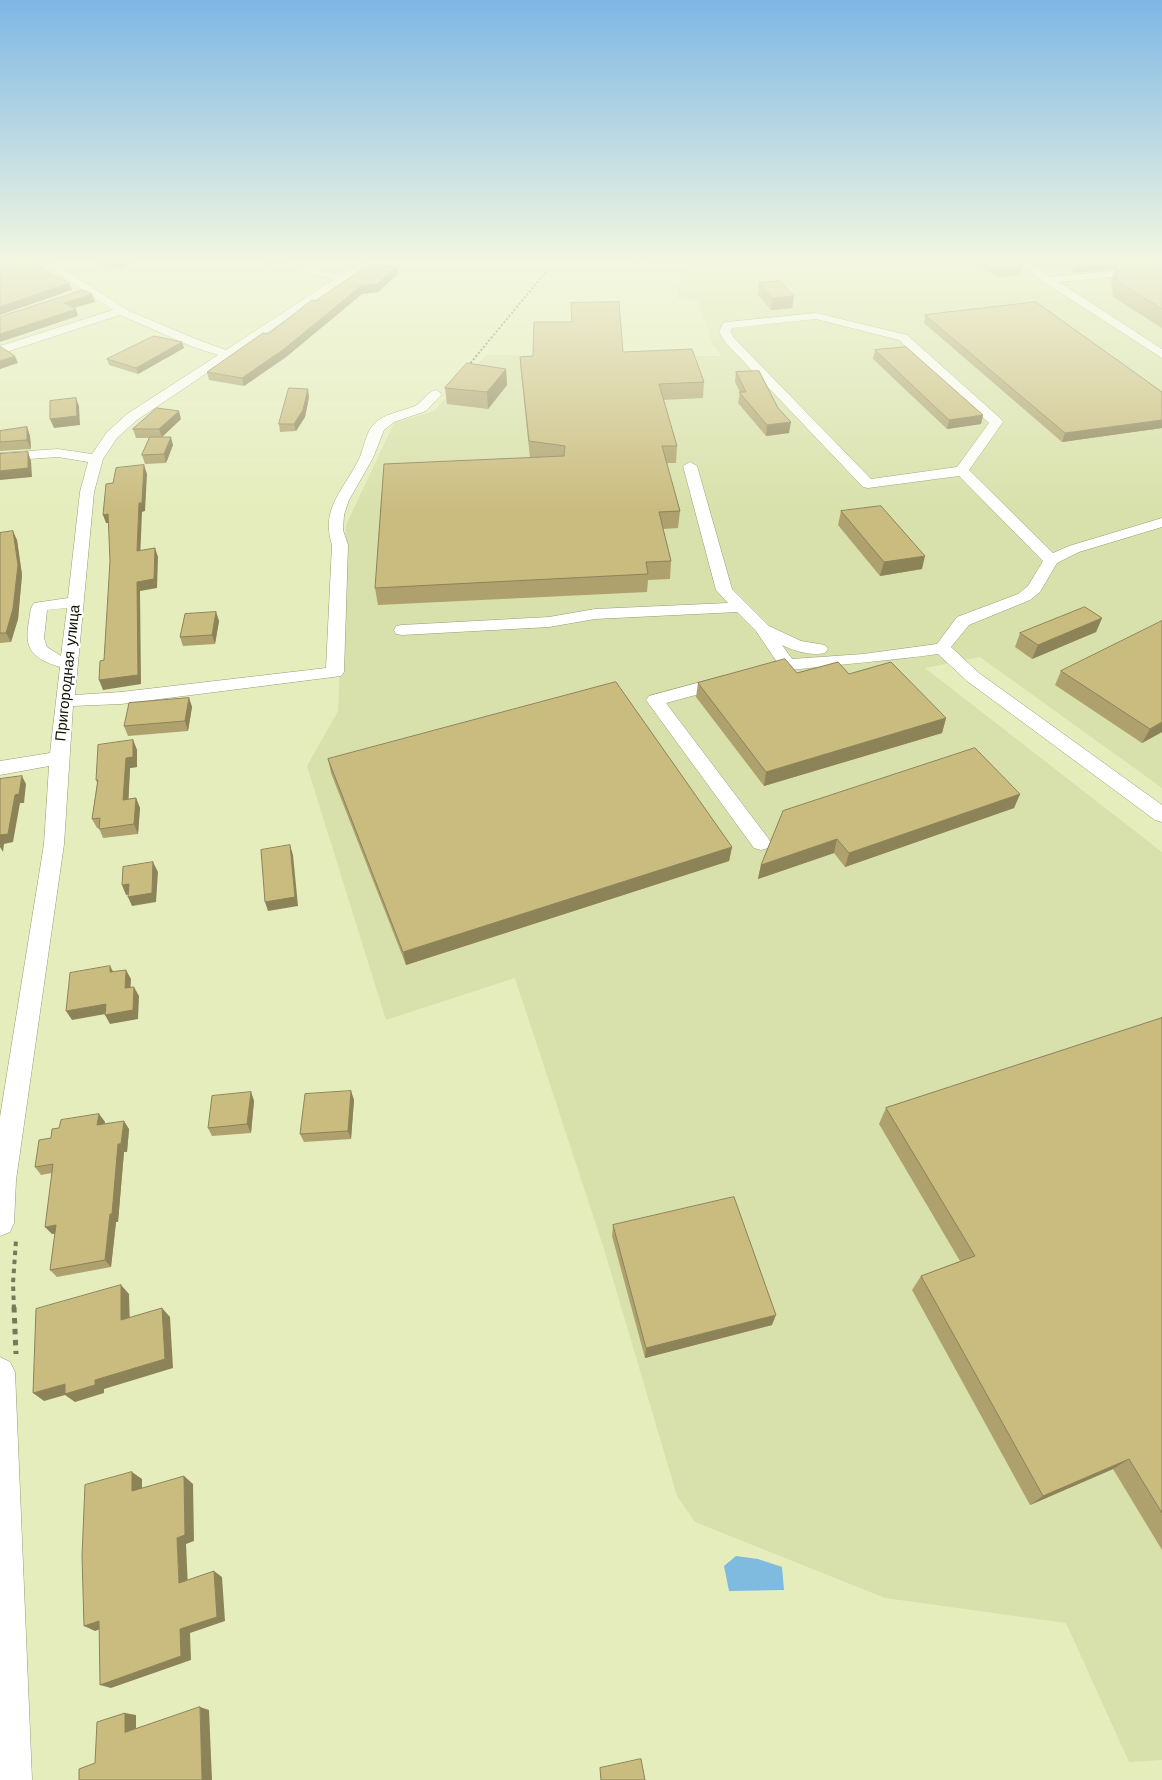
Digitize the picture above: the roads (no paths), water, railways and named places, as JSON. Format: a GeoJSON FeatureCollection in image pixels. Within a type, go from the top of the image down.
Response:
{"type":"FeatureCollection","features":[{"type":"Feature","properties":{"kind":"street"},"geometry":{"type":"LineString","coordinates":[[0,350],[15,345]]}},
{"type":"Feature","properties":{"kind":"street"},"geometry":{"type":"LineString","coordinates":[[200,345],[228,354]]}},
{"type":"Feature","properties":{"kind":"street","name":"Пригородная улица"},"geometry":{"type":"LineString","coordinates":[[0,1223],[3,1180],[54,844],[81,529],[89,479],[96,459],[112,435],[132,417],[241,345]]}},
{"type":"Feature","properties":{"kind":"street"},"geometry":{"type":"LineString","coordinates":[[734,345],[868,484],[962,471],[996,422],[912,345]]}},
{"type":"Feature","properties":{"kind":"street"},"geometry":{"type":"LineString","coordinates":[[1148,345],[1162,354]]}},
{"type":"Feature","properties":{"kind":"street"},"geometry":{"type":"LineString","coordinates":[[65,701],[121,698],[335,672],[340,546],[335,526],[342,500],[366,458],[380,425],[389,419],[421,408],[436,394]]}},
{"type":"Feature","properties":{"kind":"street"},"geometry":{"type":"LineString","coordinates":[[0,457],[58,453],[96,459]]}},
{"type":"Feature","properties":{"kind":"street"},"geometry":{"type":"LineString","coordinates":[[690,466],[724,590],[793,662]]}},
{"type":"Feature","properties":{"kind":"street"},"geometry":{"type":"LineString","coordinates":[[962,471],[1051,560]]}},
{"type":"Feature","properties":{"kind":"street"},"geometry":{"type":"LineString","coordinates":[[761,843],[655,700],[793,662],[864,659],[933,649],[964,621],[1024,597],[1034,589],[1051,560],[1074,549],[1162,522]]}},
{"type":"Feature","properties":{"kind":"street"},"geometry":{"type":"LineString","coordinates":[[69,664],[48,658],[40,652],[34,634],[40,606],[75,602]]}},
{"type":"Feature","properties":{"kind":"street"},"geometry":{"type":"LineString","coordinates":[[402,630],[549,622],[595,614],[741,607]]}},
{"type":"Feature","properties":{"kind":"street"},"geometry":{"type":"LineString","coordinates":[[762,628],[795,648],[793,662]]}},
{"type":"Feature","properties":{"kind":"street"},"geometry":{"type":"LineString","coordinates":[[787,642],[819,649]]}},
{"type":"Feature","properties":{"kind":"street"},"geometry":{"type":"LineString","coordinates":[[793,662],[809,651],[819,649],[933,649],[974,676],[1162,815]]}},
{"type":"Feature","properties":{"kind":"street"},"geometry":{"type":"LineString","coordinates":[[0,768],[60,758]]}},
{"type":"Feature","properties":{"kind":"street"},"geometry":{"type":"LineString","coordinates":[[8,1367],[14,1780]]}},
{"type":"Feature","properties":{"kind":"water"},"geometry":{"type":"Polygon","coordinates":[[[736,1556],[758,1559],[782,1567],[784,1590],[729,1591],[724,1566],[736,1556]]]}}]}
